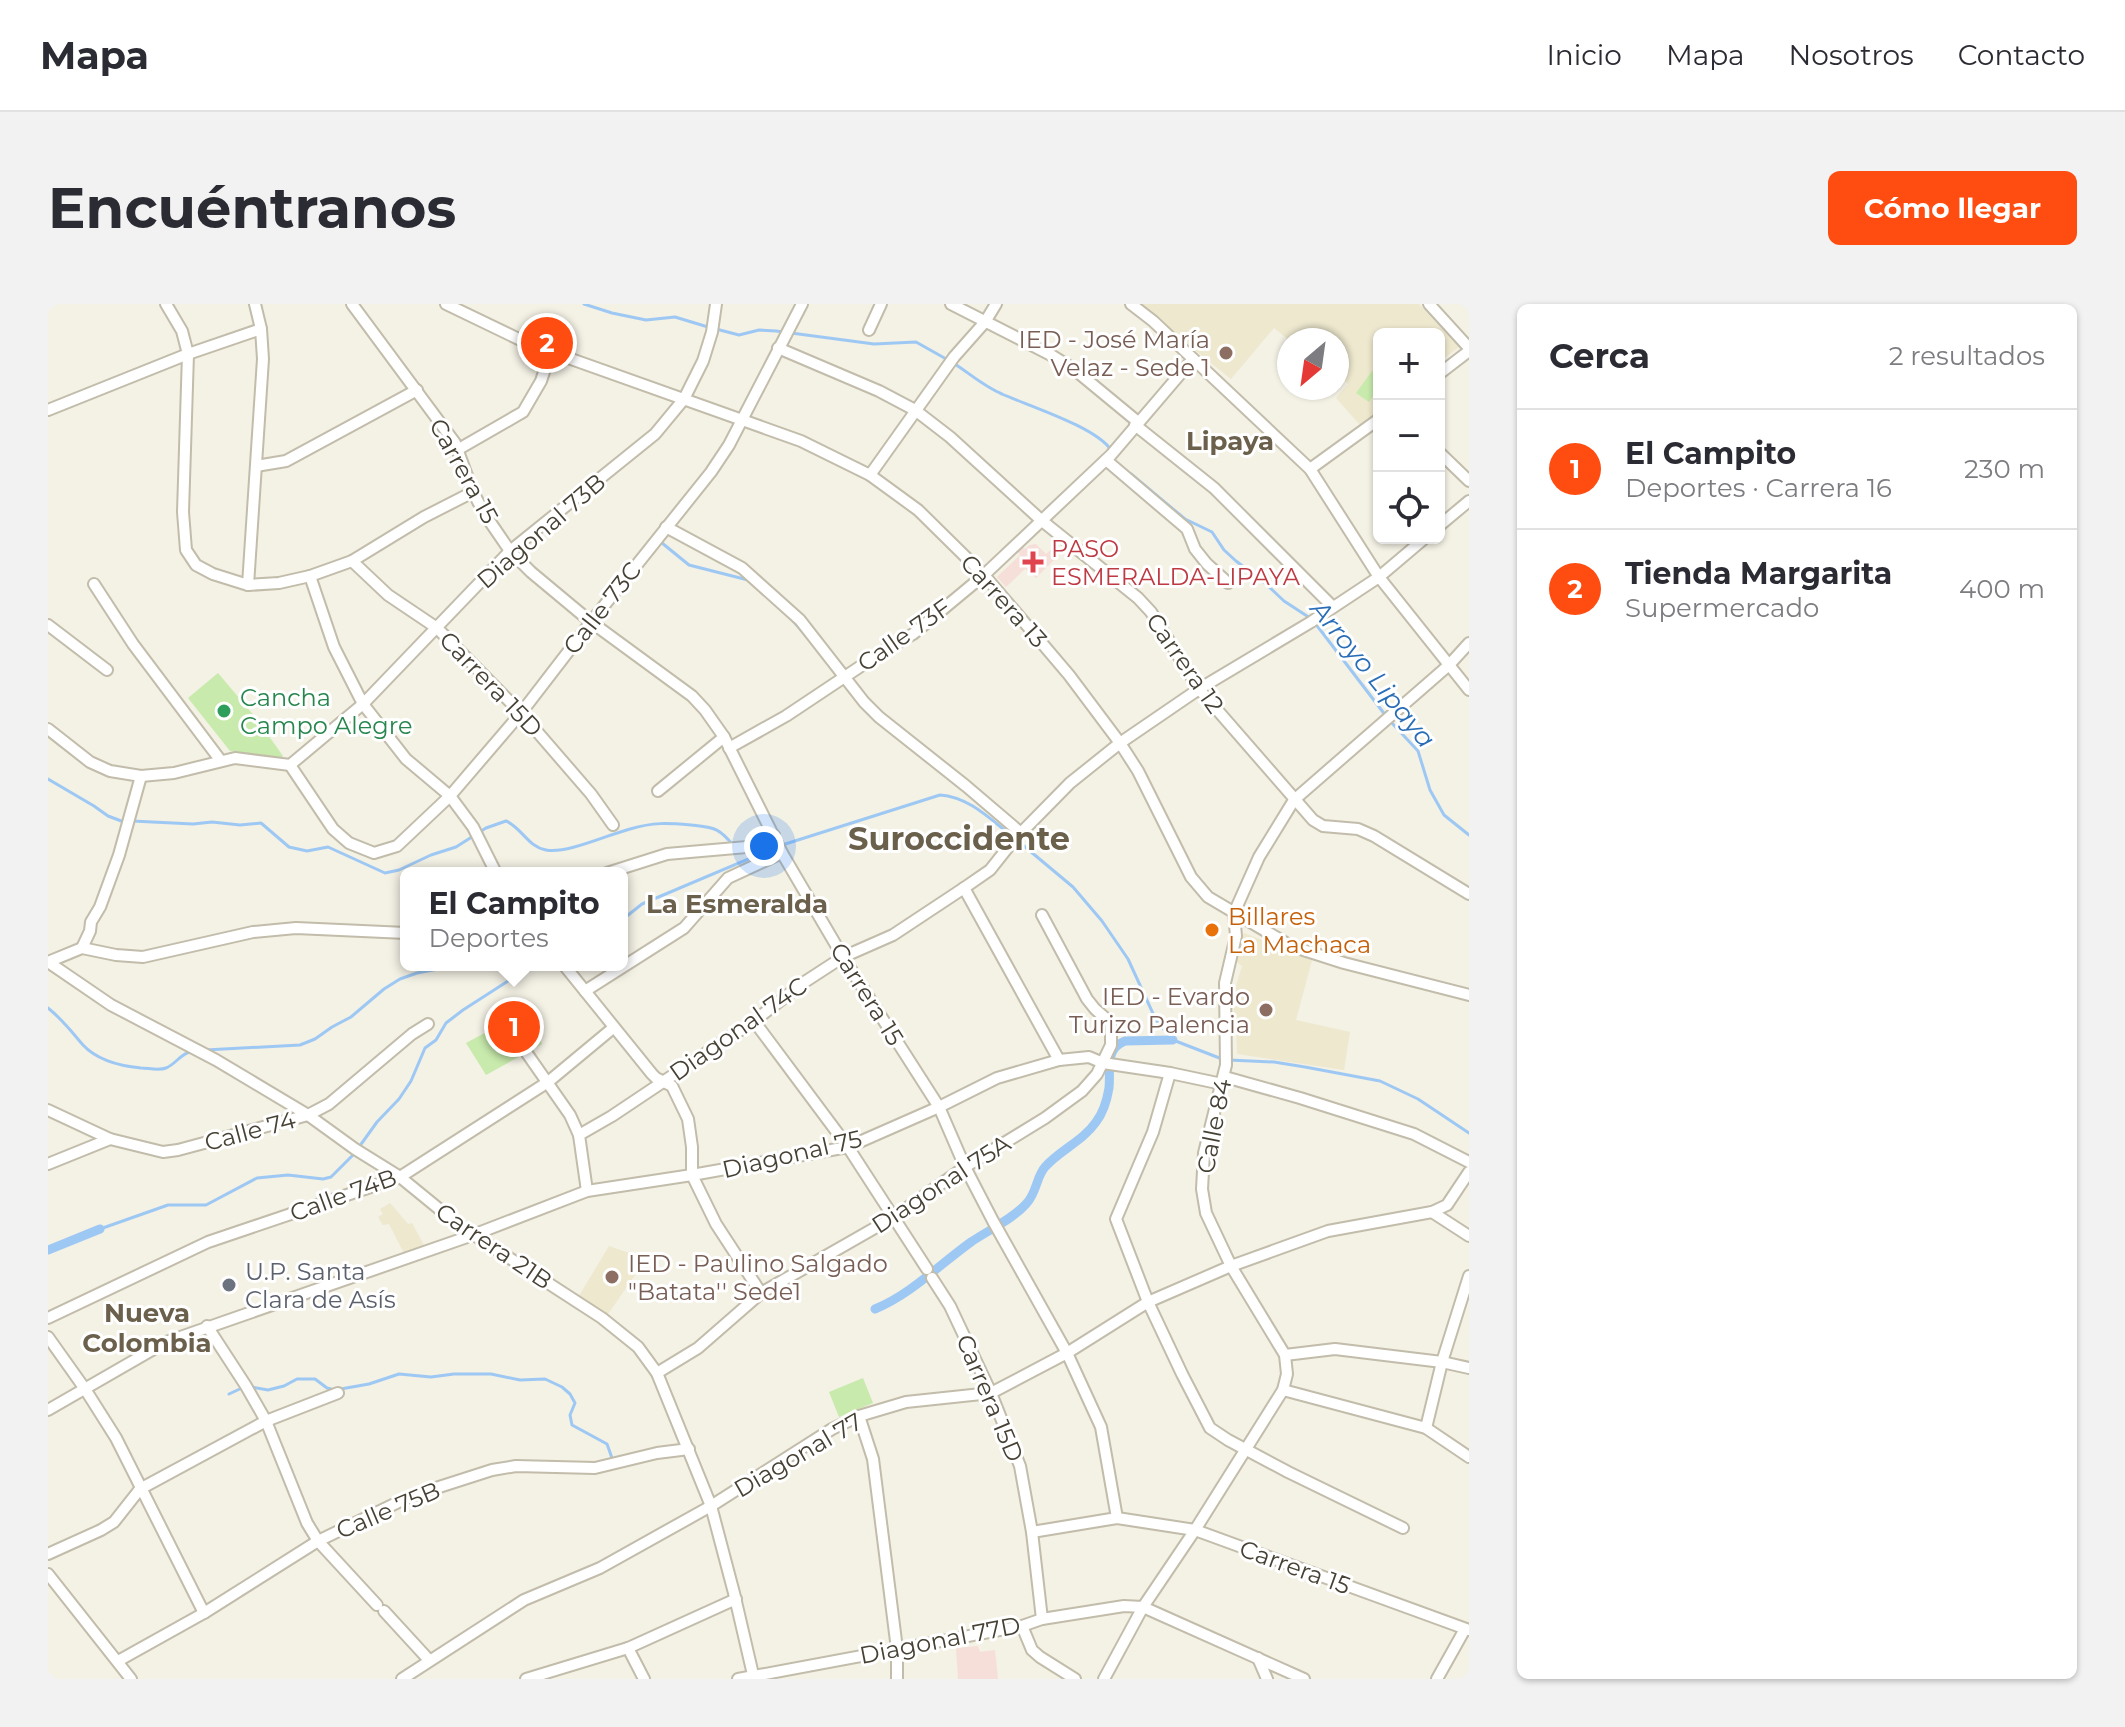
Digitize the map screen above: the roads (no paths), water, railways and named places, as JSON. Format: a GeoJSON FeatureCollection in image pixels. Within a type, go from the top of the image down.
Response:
{"type":"FeatureCollection","features":[{"type":"Feature","properties":{"kind":"street"},"geometry":{"type":"LineString","coordinates":[[166,304],[182,331],[188,354],[183,512],[186,550],[196,565],[248,585],[279,583],[310,576],[352,561],[424,517],[473,492]]}},
{"type":"Feature","properties":{"kind":"street"},"geometry":{"type":"LineString","coordinates":[[248,585],[263,359],[255,304]]}},
{"type":"Feature","properties":{"kind":"street","name":"Carrera 15"},"geometry":{"type":"LineString","coordinates":[[352,304],[455,443],[473,492],[510,551],[591,622],[692,696],[724,737],[782,851],[843,957],[939,1107],[995,1225],[1067,1353],[1101,1427],[1117,1518]]}},
{"type":"Feature","properties":{"kind":"street","name":"Carrera 13"},"geometry":{"type":"LineString","coordinates":[[446,304],[529,344],[801,441],[870,475],[918,510],[984,575],[1069,675],[1138,771],[1191,877],[1208,897],[1291,946],[1469,995]]}},
{"type":"Feature","properties":{"kind":"street","name":"Diagonal 73B"},"geometry":{"type":"LineString","coordinates":[[290,765],[363,704],[510,551],[655,434],[684,399],[703,361],[713,328],[716,304]]}},
{"type":"Feature","properties":{"kind":"street","name":"Calle 73C"},"geometry":{"type":"LineString","coordinates":[[290,765],[333,829],[349,843],[374,853],[397,846],[450,796],[521,713],[711,472],[729,445],[802,304]]}},
{"type":"Feature","properties":{"kind":"street"},"geometry":{"type":"LineString","coordinates":[[869,330],[881,304]]}},
{"type":"Feature","properties":{"kind":"street"},"geometry":{"type":"LineString","coordinates":[[951,304],[1075,370],[1214,488],[1333,607]]}},
{"type":"Feature","properties":{"kind":"street"},"geometry":{"type":"LineString","coordinates":[[870,475],[951,361],[985,322],[996,304]]}},
{"type":"Feature","properties":{"kind":"street"},"geometry":{"type":"LineString","coordinates":[[1131,304],[1153,321],[1310,469],[1379,577],[1469,690]]}},
{"type":"Feature","properties":{"kind":"street"},"geometry":{"type":"LineString","coordinates":[[1429,304],[1469,350],[1445,369]]}},
{"type":"Feature","properties":{"kind":"street"},"geometry":{"type":"LineString","coordinates":[[48,410],[188,354],[261,329]]}},
{"type":"Feature","properties":{"kind":"street","name":"Carrera 12"},"geometry":{"type":"LineString","coordinates":[[778,348],[879,391],[915,410],[950,437],[1041,520],[1138,598],[1151,612],[1199,689],[1313,820],[1323,826],[1358,829],[1374,836],[1469,894]]}},
{"type":"Feature","properties":{"kind":"street"},"geometry":{"type":"LineString","coordinates":[[457,450],[523,412],[541,381],[551,351]]}},
{"type":"Feature","properties":{"kind":"street","name":"Calle 73F"},"geometry":{"type":"LineString","coordinates":[[729,748],[786,716],[913,634],[984,575],[1111,455],[1193,359]]}},
{"type":"Feature","properties":{"kind":"street"},"geometry":{"type":"LineString","coordinates":[[256,466],[286,461],[417,390]]}},
{"type":"Feature","properties":{"kind":"street"},"geometry":{"type":"LineString","coordinates":[[1310,469],[1373,423]]}},
{"type":"Feature","properties":{"kind":"street"},"geometry":{"type":"LineString","coordinates":[[1111,455],[1187,529],[1195,549],[1228,583]]}},
{"type":"Feature","properties":{"kind":"street"},"geometry":{"type":"LineString","coordinates":[[1445,458],[1469,481]]}},
{"type":"Feature","properties":{"kind":"street"},"geometry":{"type":"LineString","coordinates":[[1445,521],[1469,501]]}},
{"type":"Feature","properties":{"kind":"street"},"geometry":{"type":"LineString","coordinates":[[666,527],[742,568],[800,620],[842,679],[879,717],[1018,837]]}},
{"type":"Feature","properties":{"kind":"street","name":"Diagonal 74C"},"geometry":{"type":"LineString","coordinates":[[579,1135],[754,1021],[843,957],[893,935],[990,870],[1070,783],[1120,743],[1199,689],[1379,577],[1418,544]]}},
{"type":"Feature","properties":{"kind":"street","name":"Carrera 15D"},"geometry":{"type":"LineString","coordinates":[[352,561],[388,595],[437,628],[521,713],[591,794],[613,825]]}},
{"type":"Feature","properties":{"kind":"street"},"geometry":{"type":"LineString","coordinates":[[310,576],[334,647],[363,704],[406,759],[450,796],[474,829],[493,867]]}},
{"type":"Feature","properties":{"kind":"street"},"geometry":{"type":"LineString","coordinates":[[94,584],[133,644],[221,761]]}},
{"type":"Feature","properties":{"kind":"street"},"geometry":{"type":"LineString","coordinates":[[48,625],[107,670]]}},
{"type":"Feature","properties":{"kind":"street","name":"Calle 84"},"geometry":{"type":"LineString","coordinates":[[1285,1355],[1231,1266],[1206,1213],[1202,1189],[1204,1153],[1225,1070],[1225,983],[1236,936],[1234,913],[1259,857],[1294,800],[1449,665],[1469,643]]}},
{"type":"Feature","properties":{"kind":"street"},"geometry":{"type":"LineString","coordinates":[[48,729],[90,762],[110,771],[141,776],[174,773],[235,758],[290,765]]}},
{"type":"Feature","properties":{"kind":"street"},"geometry":{"type":"LineString","coordinates":[[658,791],[724,737]]}},
{"type":"Feature","properties":{"kind":"street"},"geometry":{"type":"LineString","coordinates":[[82,948],[100,907],[141,776]]}},
{"type":"Feature","properties":{"kind":"street"},"geometry":{"type":"LineString","coordinates":[[626,867],[667,854],[737,849],[775,836]]}},
{"type":"Feature","properties":{"kind":"street"},"geometry":{"type":"LineString","coordinates":[[628,964],[684,928],[728,878],[782,851]]}},
{"type":"Feature","properties":{"kind":"street"},"geometry":{"type":"LineString","coordinates":[[964,888],[1059,1060]]}},
{"type":"Feature","properties":{"kind":"street","name":"Diagonal 75A"},"geometry":{"type":"LineString","coordinates":[[657,1373],[698,1348],[761,1293],[894,1217],[965,1167],[1045,1118],[1082,1091],[1107,1064],[1111,1023],[1087,999],[1042,915]]}},
{"type":"Feature","properties":{"kind":"street"},"geometry":{"type":"LineString","coordinates":[[48,962],[82,948],[143,957],[278,929],[400,933]]}},
{"type":"Feature","properties":{"kind":"street","name":"Carrera 21B"},"geometry":{"type":"LineString","coordinates":[[48,962],[111,1005],[216,1060],[308,1115],[400,1177],[444,1215],[602,1318],[638,1347],[657,1373],[711,1506],[753,1677]]}},
{"type":"Feature","properties":{"kind":"street"},"geometry":{"type":"LineString","coordinates":[[569,971],[656,1078],[672,1086],[688,1119],[692,1175],[716,1224],[761,1293]]}},
{"type":"Feature","properties":{"kind":"street"},"geometry":{"type":"LineString","coordinates":[[585,991],[616,971]]}},
{"type":"Feature","properties":{"kind":"street","name":"Carrera 15D"},"geometry":{"type":"LineString","coordinates":[[754,1021],[848,1147],[950,1306],[991,1393],[1020,1466],[1032,1532],[1042,1619]]}},
{"type":"Feature","properties":{"kind":"street","name":"Calle 74"},"geometry":{"type":"LineString","coordinates":[[48,1110],[110,1139],[163,1152],[178,1150],[308,1115],[329,1104],[428,1024]]}},
{"type":"Feature","properties":{"kind":"street","name":"Calle 74B"},"geometry":{"type":"LineString","coordinates":[[48,1318],[208,1242],[400,1177],[548,1082],[613,1028]]}},
{"type":"Feature","properties":{"kind":"street"},"geometry":{"type":"LineString","coordinates":[[526,1052],[570,1115],[579,1135],[587,1191]]}},
{"type":"Feature","properties":{"kind":"street","name":"Diagonal 75"},"geometry":{"type":"LineString","coordinates":[[48,1410],[166,1342],[473,1235],[587,1191],[848,1147],[997,1078],[1059,1060],[1089,1057],[1107,1064],[1170,1073],[1225,1070],[1300,1098],[1414,1134],[1469,1162]]}},
{"type":"Feature","properties":{"kind":"street"},"geometry":{"type":"LineString","coordinates":[[1170,1073],[1153,1132],[1116,1219],[1148,1302],[1206,1421],[1210,1428],[1246,1450],[1403,1528]]}},
{"type":"Feature","properties":{"kind":"street"},"geometry":{"type":"LineString","coordinates":[[48,1164],[110,1139]]}},
{"type":"Feature","properties":{"kind":"street"},"geometry":{"type":"LineString","coordinates":[[1432,1212],[1447,1205],[1469,1172]]}},
{"type":"Feature","properties":{"kind":"street"},"geometry":{"type":"LineString","coordinates":[[1432,1212],[1469,1236]]}},
{"type":"Feature","properties":{"kind":"street","name":"Diagonal 77"},"geometry":{"type":"LineString","coordinates":[[402,1679],[524,1600],[600,1568],[711,1506],[832,1429],[859,1416],[906,1402],[991,1393],[1067,1353],[1148,1302],[1231,1266],[1328,1231],[1432,1212]]}},
{"type":"Feature","properties":{"kind":"street"},"geometry":{"type":"LineString","coordinates":[[1426,1428],[1442,1362],[1469,1276]]}},
{"type":"Feature","properties":{"kind":"street"},"geometry":{"type":"LineString","coordinates":[[207,1326],[266,1421],[307,1523],[318,1541],[429,1660]]}},
{"type":"Feature","properties":{"kind":"street"},"geometry":{"type":"LineString","coordinates":[[48,1337],[116,1438],[204,1613]]}},
{"type":"Feature","properties":{"kind":"street"},"geometry":{"type":"LineString","coordinates":[[1104,1679],[1143,1607],[1283,1390],[1287,1374],[1285,1355],[1335,1349],[1469,1368]]}},
{"type":"Feature","properties":{"kind":"street"},"geometry":{"type":"LineString","coordinates":[[1283,1390],[1426,1428],[1469,1457]]}},
{"type":"Feature","properties":{"kind":"street"},"geometry":{"type":"LineString","coordinates":[[48,1554],[114,1522],[140,1489],[266,1421],[338,1393]]}},
{"type":"Feature","properties":{"kind":"street"},"geometry":{"type":"LineString","coordinates":[[859,1416],[873,1459],[897,1649],[897,1679]]}},
{"type":"Feature","properties":{"kind":"street","name":"Calle 75B"},"geometry":{"type":"LineString","coordinates":[[118,1661],[204,1613],[318,1541],[411,1496],[492,1470],[516,1466],[595,1468],[657,1453],[689,1449]]}},
{"type":"Feature","properties":{"kind":"street","name":"Carrera 15"},"geometry":{"type":"LineString","coordinates":[[1032,1532],[1117,1518],[1195,1530],[1467,1630]]}},
{"type":"Feature","properties":{"kind":"street"},"geometry":{"type":"LineString","coordinates":[[48,1574],[131,1679]]}},
{"type":"Feature","properties":{"kind":"street"},"geometry":{"type":"LineString","coordinates":[[526,1679],[628,1648],[736,1599]]}},
{"type":"Feature","properties":{"kind":"street","name":"Diagonal 77D"},"geometry":{"type":"LineString","coordinates":[[738,1679],[1022,1626],[1042,1619],[1124,1606],[1143,1607]]}},
{"type":"Feature","properties":{"kind":"street"},"geometry":{"type":"LineString","coordinates":[[1143,1607],[1304,1679]]}},
{"type":"Feature","properties":{"kind":"street"},"geometry":{"type":"LineString","coordinates":[[1022,1626],[1032,1650],[1075,1679]]}},
{"type":"Feature","properties":{"kind":"street"},"geometry":{"type":"LineString","coordinates":[[1437,1679],[1467,1630]]}},
{"type":"Feature","properties":{"kind":"street"},"geometry":{"type":"LineString","coordinates":[[628,1648],[644,1679]]}},
{"type":"Feature","properties":{"kind":"street"},"geometry":{"type":"LineString","coordinates":[[1258,1658],[1267,1679]]}},
{"type":"Feature","properties":{"kind":"waterway","name":"Arroyo Lipaya"},"geometry":{"type":"LineString","coordinates":[[584,304],[646,320],[675,317],[708,327]]}},
{"type":"Feature","properties":{"kind":"waterway","name":"Arroyo Lipaya"},"geometry":{"type":"LineString","coordinates":[[716,329],[739,335],[759,330],[776,331],[874,344],[916,342],[948,360]]}},
{"type":"Feature","properties":{"kind":"waterway","name":"Arroyo Lipaya"},"geometry":{"type":"LineString","coordinates":[[955,364],[996,391],[1091,433],[1111,450]]}},
{"type":"Feature","properties":{"kind":"waterway","name":"Arroyo Lipaya"},"geometry":{"type":"LineString","coordinates":[[1131,474],[1185,519],[1212,532],[1236,561],[1310,618]]}},
{"type":"Feature","properties":{"kind":"waterway"},"geometry":{"type":"LineString","coordinates":[[662,543],[689,565],[748,580]]}},
{"type":"Feature","properties":{"kind":"waterway"},"geometry":{"type":"LineString","coordinates":[[787,614],[808,638]]}},
{"type":"Feature","properties":{"kind":"waterway","name":"Arroyo Lipaya"},"geometry":{"type":"LineString","coordinates":[[1315,623],[1386,716]]}},
{"type":"Feature","properties":{"kind":"waterway","name":"Arroyo Lipaya"},"geometry":{"type":"LineString","coordinates":[[1391,722],[1418,751],[1430,790],[1444,815],[1469,835]]}},
{"type":"Feature","properties":{"kind":"waterway"},"geometry":{"type":"LineString","coordinates":[[48,779],[108,816],[124,822]]}},
{"type":"Feature","properties":{"kind":"waterway"},"geometry":{"type":"LineString","coordinates":[[628,915],[642,904],[779,846],[940,795],[970,804],[1012,836]]}},
{"type":"Feature","properties":{"kind":"waterway"},"geometry":{"type":"LineString","coordinates":[[132,821],[261,823],[289,847],[307,851],[328,847],[385,873],[400,870]]}},
{"type":"Feature","properties":{"kind":"waterway"},"geometry":{"type":"LineString","coordinates":[[405,867],[456,847],[486,828],[506,821],[534,845],[546,850],[565,849],[630,829],[660,824],[711,828],[724,835],[734,846]]}},
{"type":"Feature","properties":{"kind":"waterway"},"geometry":{"type":"LineString","coordinates":[[1018,841],[1073,887],[1102,921],[1128,959],[1156,1020],[1173,1040],[1222,1059]]}},
{"type":"Feature","properties":{"kind":"waterway"},"geometry":{"type":"LineString","coordinates":[[205,1050],[300,1045],[351,1017],[400,979],[428,971]]}},
{"type":"Feature","properties":{"kind":"waterway"},"geometry":{"type":"LineString","coordinates":[[512,971],[519,974]]}},
{"type":"Feature","properties":{"kind":"waterway"},"geometry":{"type":"LineString","coordinates":[[100,1229],[168,1205],[206,1205],[257,1178],[288,1175],[331,1177],[399,1099],[411,1081],[425,1048],[436,1040],[446,1023],[526,971]]}},
{"type":"Feature","properties":{"kind":"waterway"},"geometry":{"type":"LineString","coordinates":[[48,1008],[89,1050],[117,1064],[163,1069],[192,1051]]}},
{"type":"Feature","properties":{"kind":"waterway"},"geometry":{"type":"LineString","coordinates":[[875,1309],[913,1287],[1026,1204],[1045,1167],[1085,1135],[1098,1118],[1108,1093],[1111,1055],[1118,1045],[1125,1041],[1173,1040]]}},
{"type":"Feature","properties":{"kind":"waterway"},"geometry":{"type":"LineString","coordinates":[[1229,1060],[1274,1062],[1380,1081],[1418,1099],[1469,1133]]}},
{"type":"Feature","properties":{"kind":"waterway"},"geometry":{"type":"LineString","coordinates":[[48,1250],[100,1229]]}},
{"type":"Feature","properties":{"kind":"waterway"},"geometry":{"type":"LineString","coordinates":[[251,1387],[268,1390],[297,1379],[315,1379],[335,1390],[369,1384],[399,1374],[431,1377],[491,1374],[520,1380],[545,1379],[570,1394],[575,1403],[570,1415],[572,1425],[607,1444],[612,1458]]}},
{"type":"Feature","properties":{"kind":"waterway"},"geometry":{"type":"LineString","coordinates":[[229,1394],[244,1387]]}},
{"type":"Feature","properties":{"kind":"place","name":"Tienda Margarita"},"geometry":{"type":"Point","coordinates":[547,343]}},
{"type":"Feature","properties":{"kind":"place","name":"IED - José María Velaz - Sede 1"},"geometry":{"type":"Point","coordinates":[1226,353]}},
{"type":"Feature","properties":{"kind":"place","name":"PASO ESMERALDA-LIPAYA"},"geometry":{"type":"Point","coordinates":[1033,562]}},
{"type":"Feature","properties":{"kind":"place","name":"Cancha Campo Alegre"},"geometry":{"type":"Point","coordinates":[224,711]}},
{"type":"Feature","properties":{"kind":"place","name":"Billares La Machaca"},"geometry":{"type":"Point","coordinates":[1212,930]}},
{"type":"Feature","properties":{"kind":"place","name":"IED - Evardo Turizo Palencia"},"geometry":{"type":"Point","coordinates":[1266,1010]}},
{"type":"Feature","properties":{"kind":"place","name":"El Campito"},"geometry":{"type":"Point","coordinates":[514,1027]}},
{"type":"Feature","properties":{"kind":"place","name":"IED - Paulino Salgado \"Batata'' Sede1"},"geometry":{"type":"Point","coordinates":[612,1277]}},
{"type":"Feature","properties":{"kind":"place","name":"U.P. Santa Clara de Asís"},"geometry":{"type":"Point","coordinates":[229,1285]}},
{"type":"Feature","properties":{"kind":"district","name":"Lipaya"},"geometry":{"type":"Point","coordinates":[1230,441]}},
{"type":"Feature","properties":{"kind":"district","name":"Suroccidente"},"geometry":{"type":"Point","coordinates":[959,838]}},
{"type":"Feature","properties":{"kind":"district","name":"La Esmeralda"},"geometry":{"type":"Point","coordinates":[737,904]}},
{"type":"Feature","properties":{"kind":"district","name":"Nueva Colombia"},"geometry":{"type":"Point","coordinates":[147,1328]}}]}
